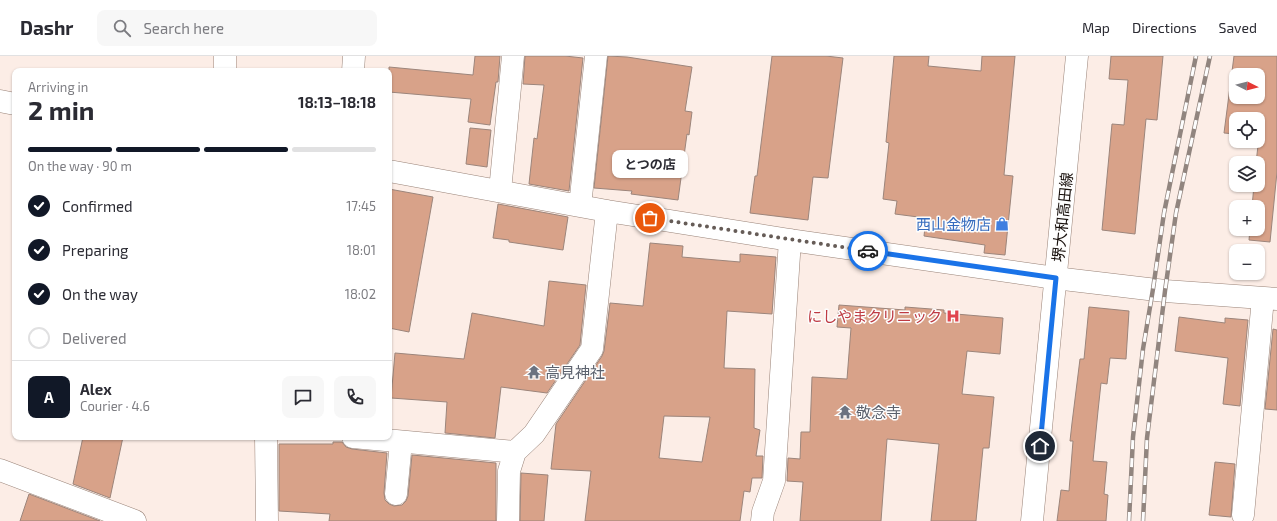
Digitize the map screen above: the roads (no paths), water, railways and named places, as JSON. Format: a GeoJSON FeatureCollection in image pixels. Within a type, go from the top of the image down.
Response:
{"type":"FeatureCollection","features":[{"type":"Feature","properties":{"kind":"street"},"geometry":{"type":"LineString","coordinates":[[225,56],[225,68]]}},
{"type":"Feature","properties":{"kind":"street"},"geometry":{"type":"LineString","coordinates":[[353,68],[354,56]]}},
{"type":"Feature","properties":{"kind":"street"},"geometry":{"type":"LineString","coordinates":[[500,191],[514,56]]}},
{"type":"Feature","properties":{"kind":"street"},"geometry":{"type":"LineString","coordinates":[[580,206],[596,56]]}},
{"type":"Feature","properties":{"kind":"street","name":"堺大和高田線"},"geometry":{"type":"LineString","coordinates":[[1032,521],[1077,56]]}},
{"type":"Feature","properties":{"kind":"street"},"geometry":{"type":"LineString","coordinates":[[0,101],[12,103]]}},
{"type":"Feature","properties":{"kind":"street"},"geometry":{"type":"LineString","coordinates":[[392,172],[607,212],[790,240],[1056,278],[1165,291],[1270,298],[1243,515]]}},
{"type":"Feature","properties":{"kind":"street"},"geometry":{"type":"LineString","coordinates":[[508,521],[509,471],[515,452],[534,434],[592,349],[607,212]]}},
{"type":"Feature","properties":{"kind":"street"},"geometry":{"type":"LineString","coordinates":[[762,521],[763,512],[774,481],[790,240]]}},
{"type":"Feature","properties":{"kind":"street"},"geometry":{"type":"LineString","coordinates":[[266,440],[267,521]]}},
{"type":"Feature","properties":{"kind":"street"},"geometry":{"type":"LineString","coordinates":[[382,440],[515,452]]}},
{"type":"Feature","properties":{"kind":"street"},"geometry":{"type":"LineString","coordinates":[[396,494],[401,442]]}},
{"type":"Feature","properties":{"kind":"street"},"geometry":{"type":"LineString","coordinates":[[0,470],[135,521]]}},
{"type":"Feature","properties":{"kind":"railway"},"geometry":{"type":"LineString","coordinates":[[1129,521],[1133,437],[1143,349],[1164,213],[1196,56]]}},
{"type":"Feature","properties":{"kind":"railway"},"geometry":{"type":"LineString","coordinates":[[1143,521],[1147,438],[1176,213],[1210,56]]}},
{"type":"Feature","properties":{"kind":"place","name":"とつの店"},"geometry":{"type":"Point","coordinates":[650,218]}},
{"type":"Feature","properties":{"kind":"place","name":"西山金物店"},"geometry":{"type":"Point","coordinates":[1002,224]}},
{"type":"Feature","properties":{"kind":"place","name":"にしやまクリニック"},"geometry":{"type":"Point","coordinates":[953,316]}},
{"type":"Feature","properties":{"kind":"place","name":"高見神社"},"geometry":{"type":"Point","coordinates":[534,372]}},
{"type":"Feature","properties":{"kind":"place","name":"敬念寺"},"geometry":{"type":"Point","coordinates":[845,412]}}]}
